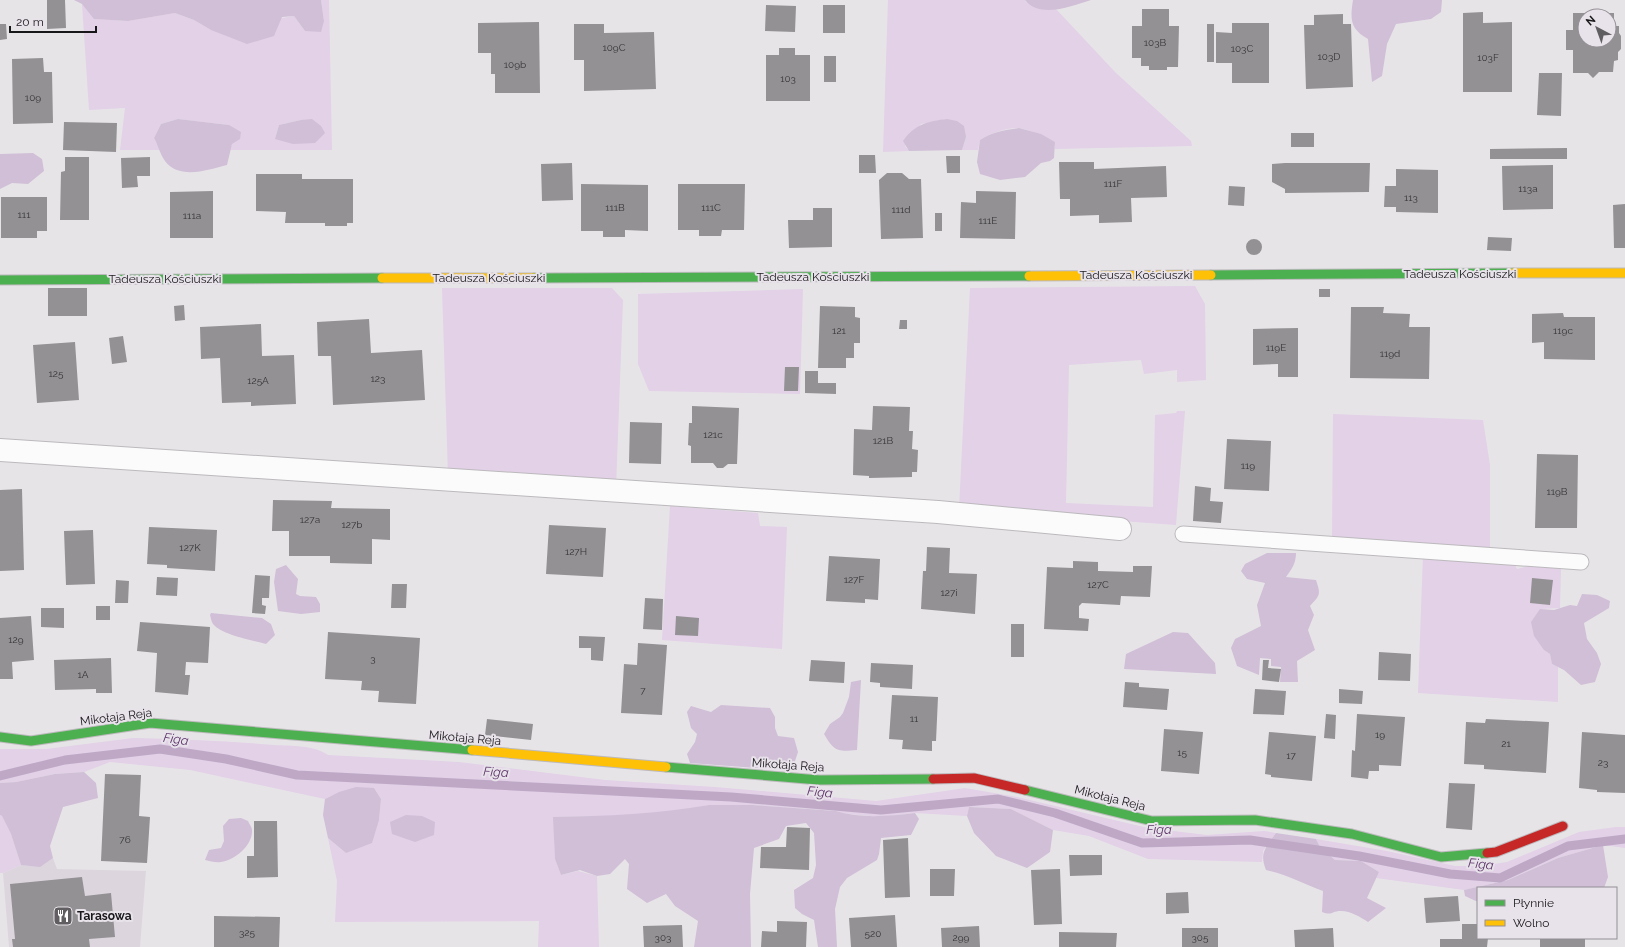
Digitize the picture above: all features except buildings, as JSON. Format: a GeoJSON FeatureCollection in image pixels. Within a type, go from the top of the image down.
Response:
{"type":"FeatureCollection","features":[{"type":"Feature","properties":{"kind":"street","name":"Tadeusza Kościuszki"},"geometry":{"type":"LineString","coordinates":[[0,280],[1625,273]]}},
{"type":"Feature","properties":{"kind":"street"},"geometry":{"type":"LineString","coordinates":[[0,450],[931,511],[1120,529]]}},
{"type":"Feature","properties":{"kind":"street","name":"Mikołaja Reja"},"geometry":{"type":"LineString","coordinates":[[0,737],[31,741],[150,723],[819,780],[974,778],[1152,821],[1255,820],[1352,834],[1441,857],[1496,852],[1563,826]]}},
{"type":"Feature","properties":{"kind":"lane"},"geometry":{"type":"LineString","coordinates":[[1184,534],[1581,562]]}},
{"type":"Feature","properties":{"kind":"shaded area"},"geometry":{"type":"Polygon","coordinates":[[[74,0],[321,0],[324,21],[321,32],[305,31],[294,16],[282,17],[274,36],[247,44],[211,30],[194,20],[175,13],[128,21],[94,19],[82,4],[74,0]]]}},
{"type":"Feature","properties":{"kind":"shaded area"},"geometry":{"type":"Polygon","coordinates":[[[321,0],[329,0],[332,150],[230,150],[232,144],[229,125],[178,119],[161,124],[154,138],[160,150],[120,150],[125,108],[89,110],[82,4],[95,19],[128,21],[175,13],[194,20],[211,30],[294,16],[305,31],[324,20],[321,0]],[[301,120],[279,125],[275,139],[301,120]]]}},
{"type":"Feature","properties":{"kind":"shaded area"},"geometry":{"type":"Polygon","coordinates":[[[888,0],[1025,0],[1026,2],[1049,10],[1056,9],[1116,73],[1191,141],[1192,146],[1055,149],[1055,142],[1027,130],[1014,128],[998,131],[980,140],[978,150],[962,150],[966,137],[947,119],[921,124],[905,146],[909,151],[883,152],[888,0]]]}},
{"type":"Feature","properties":{"kind":"shaded area"},"geometry":{"type":"Polygon","coordinates":[[[1025,0],[1091,0],[1066,8],[1047,10],[1031,6],[1025,0]]]}},
{"type":"Feature","properties":{"kind":"shaded area"},"geometry":{"type":"Polygon","coordinates":[[[1353,0],[1442,0],[1441,12],[1431,19],[1396,24],[1387,44],[1382,76],[1372,82],[1368,39],[1358,31],[1353,23],[1353,0]]]}},
{"type":"Feature","properties":{"kind":"shaded area"},"geometry":{"type":"Polygon","coordinates":[[[178,119],[229,125],[241,132],[240,139],[232,144],[227,165],[194,172],[186,172],[171,167],[163,158],[154,138],[161,124],[178,119]]]}},
{"type":"Feature","properties":{"kind":"shaded area"},"geometry":{"type":"Polygon","coordinates":[[[312,119],[321,126],[325,133],[315,143],[293,144],[275,139],[279,125],[312,119]]]}},
{"type":"Feature","properties":{"kind":"shaded area"},"geometry":{"type":"Polygon","coordinates":[[[947,119],[957,121],[964,126],[966,137],[962,150],[909,151],[903,141],[912,131],[922,125],[947,119]]]}},
{"type":"Feature","properties":{"kind":"shaded area"},"geometry":{"type":"Polygon","coordinates":[[[1019,128],[1041,134],[1055,142],[1054,158],[1050,161],[1041,163],[1025,177],[1000,180],[980,174],[977,162],[980,140],[993,133],[1019,128]]]}},
{"type":"Feature","properties":{"kind":"shaded area"},"geometry":{"type":"Polygon","coordinates":[[[33,153],[42,159],[44,171],[28,184],[12,183],[0,189],[0,154],[33,153]]]}},
{"type":"Feature","properties":{"kind":"shaded area"},"geometry":{"type":"Polygon","coordinates":[[[1195,286],[1205,304],[1206,380],[1177,382],[1177,370],[1144,374],[1141,360],[1069,365],[1066,503],[1153,507],[1155,415],[1185,411],[1176,525],[959,509],[970,288],[1195,286]]]}},
{"type":"Feature","properties":{"kind":"shaded area"},"geometry":{"type":"Polygon","coordinates":[[[442,288],[612,288],[623,300],[616,488],[448,475],[442,288]]]}},
{"type":"Feature","properties":{"kind":"shaded area"},"geometry":{"type":"Polygon","coordinates":[[[803,289],[800,394],[649,391],[638,364],[638,294],[803,289]]]}},
{"type":"Feature","properties":{"kind":"shaded area"},"geometry":{"type":"Polygon","coordinates":[[[1333,414],[1483,420],[1490,465],[1490,548],[1332,537],[1333,414]]]}},
{"type":"Feature","properties":{"kind":"shaded area"},"geometry":{"type":"Polygon","coordinates":[[[670,506],[758,513],[760,526],[787,527],[782,649],[662,640],[670,506]]]}},
{"type":"Feature","properties":{"kind":"shaded area"},"geometry":{"type":"Polygon","coordinates":[[[1267,553],[1296,553],[1293,566],[1286,577],[1316,580],[1319,589],[1318,597],[1310,606],[1314,615],[1308,630],[1315,650],[1297,661],[1298,682],[1280,682],[1281,667],[1271,666],[1271,659],[1260,658],[1259,675],[1237,666],[1231,648],[1235,639],[1261,626],[1257,605],[1265,583],[1247,579],[1241,571],[1245,564],[1267,553]]]}},
{"type":"Feature","properties":{"kind":"shaded area"},"geometry":{"type":"Polygon","coordinates":[[[1423,555],[1513,562],[1517,569],[1536,564],[1561,569],[1560,608],[1540,609],[1544,650],[1550,654],[1552,664],[1558,667],[1558,702],[1418,693],[1423,555]]]}},
{"type":"Feature","properties":{"kind":"shaded area"},"geometry":{"type":"Polygon","coordinates":[[[286,565],[298,579],[296,594],[300,596],[316,597],[320,604],[320,612],[301,614],[278,611],[274,582],[276,569],[286,565]]]}},
{"type":"Feature","properties":{"kind":"shaded area"},"geometry":{"type":"Polygon","coordinates":[[[1582,594],[1597,595],[1610,601],[1609,608],[1584,623],[1587,639],[1597,653],[1601,664],[1595,682],[1581,685],[1564,670],[1552,664],[1550,654],[1544,650],[1534,636],[1531,622],[1540,609],[1554,610],[1570,605],[1577,606],[1582,594]]]}},
{"type":"Feature","properties":{"kind":"shaded area"},"geometry":{"type":"Polygon","coordinates":[[[211,613],[262,618],[271,624],[275,635],[266,644],[230,634],[217,628],[213,624],[211,621],[211,613]]]}},
{"type":"Feature","properties":{"kind":"shaded area"},"geometry":{"type":"Polygon","coordinates":[[[1173,632],[1188,633],[1215,663],[1216,674],[1124,669],[1126,654],[1173,632]]]}},
{"type":"Feature","properties":{"kind":"shaded area"},"geometry":{"type":"Polygon","coordinates":[[[861,680],[857,750],[840,750],[831,744],[824,734],[830,724],[843,713],[849,697],[851,682],[861,680]]]}},
{"type":"Feature","properties":{"kind":"shaded area"},"geometry":{"type":"Polygon","coordinates":[[[721,705],[770,708],[775,717],[775,728],[778,736],[794,738],[798,752],[794,764],[756,768],[690,763],[687,754],[695,742],[697,734],[691,728],[687,712],[691,706],[711,712],[721,705]]]}},
{"type":"Feature","properties":{"kind":"shaded area"},"geometry":{"type":"Polygon","coordinates":[[[133,738],[204,740],[295,746],[316,749],[328,755],[459,762],[605,780],[715,787],[876,801],[965,788],[1017,797],[1148,828],[1207,835],[1264,831],[1276,833],[1263,851],[1262,862],[1148,859],[1089,836],[1053,830],[1011,809],[969,807],[967,816],[915,813],[882,817],[847,814],[836,811],[752,805],[709,805],[678,811],[611,816],[554,817],[555,859],[561,875],[578,871],[597,876],[599,947],[538,947],[539,921],[335,922],[337,881],[328,838],[346,853],[379,820],[381,799],[374,788],[333,795],[325,799],[190,770],[110,762],[84,772],[55,774],[16,782],[0,783],[0,749],[46,749],[133,738]]]}},
{"type":"Feature","properties":{"kind":"shaded area"},"geometry":{"type":"Polygon","coordinates":[[[84,772],[96,783],[98,798],[63,807],[50,846],[53,858],[40,867],[21,865],[11,834],[2,816],[0,815],[0,783],[16,782],[55,774],[84,772]]]}},
{"type":"Feature","properties":{"kind":"shaded area"},"geometry":{"type":"Polygon","coordinates":[[[356,787],[374,788],[381,799],[379,820],[372,843],[346,853],[328,838],[323,815],[325,799],[339,792],[356,787]]]}},
{"type":"Feature","properties":{"kind":"shaded area"},"geometry":{"type":"Polygon","coordinates":[[[709,805],[752,805],[836,811],[846,814],[866,816],[915,813],[919,819],[911,835],[881,838],[877,860],[847,878],[840,887],[835,909],[837,947],[818,947],[814,920],[802,914],[795,908],[794,890],[813,878],[816,865],[814,833],[806,823],[786,826],[779,839],[754,848],[750,894],[751,947],[694,947],[698,921],[675,906],[666,894],[647,903],[627,889],[629,864],[625,859],[610,874],[597,876],[580,870],[561,875],[555,859],[553,817],[671,811],[709,805]]]}},
{"type":"Feature","properties":{"kind":"shaded area"},"geometry":{"type":"Polygon","coordinates":[[[969,807],[1011,809],[1053,830],[1050,852],[1027,868],[996,856],[974,833],[967,816],[969,807]]]}},
{"type":"Feature","properties":{"kind":"shaded area"},"geometry":{"type":"Polygon","coordinates":[[[0,815],[2,816],[11,834],[21,865],[3,873],[0,873],[0,815]]]}},
{"type":"Feature","properties":{"kind":"shaded area"},"geometry":{"type":"Polygon","coordinates":[[[406,815],[422,816],[435,822],[434,835],[415,842],[392,834],[390,822],[406,815]]]}},
{"type":"Feature","properties":{"kind":"shaded area"},"geometry":{"type":"Polygon","coordinates":[[[241,818],[248,821],[252,829],[250,841],[242,851],[226,861],[217,862],[205,860],[209,850],[221,848],[224,841],[223,826],[229,819],[241,818]]]}},
{"type":"Feature","properties":{"kind":"shaded area"},"geometry":{"type":"Polygon","coordinates":[[[1625,827],[1625,848],[1603,845],[1558,858],[1508,880],[1464,890],[1376,878],[1379,872],[1361,861],[1335,860],[1320,847],[1316,839],[1387,851],[1455,866],[1481,866],[1507,862],[1579,832],[1625,827]]]}},
{"type":"Feature","properties":{"kind":"shaded area"},"geometry":{"type":"Polygon","coordinates":[[[1276,833],[1316,839],[1320,847],[1335,860],[1361,861],[1379,872],[1367,898],[1386,908],[1368,922],[1345,911],[1338,911],[1328,914],[1322,912],[1323,891],[1266,870],[1263,855],[1276,833]]]}},
{"type":"Feature","properties":{"kind":"shaded area"},"geometry":{"type":"Polygon","coordinates":[[[1603,845],[1608,877],[1604,887],[1477,887],[1508,880],[1558,858],[1603,845]]]}},
{"type":"Feature","properties":{"kind":"shaded area"},"geometry":{"type":"Polygon","coordinates":[[[53,858],[57,869],[146,871],[140,947],[9,947],[3,873],[21,865],[40,866],[53,858]]]}},
{"type":"Feature","properties":{"kind":"shaded area"},"geometry":{"type":"Polygon","coordinates":[[[1477,887],[1477,902],[1465,896],[1464,890],[1477,887]]]}},
{"type":"Feature","properties":{"kind":"waterway","name":"Figa"},"geometry":{"type":"LineString","coordinates":[[0,776],[65,760],[160,749],[226,759],[297,775],[731,797],[881,810],[998,799],[1055,813],[1142,843],[1250,840],[1359,856],[1450,874],[1500,878],[1568,846],[1625,839]]}},
{"type":"Feature","properties":{"kind":"traffic: fast"},"geometry":{"type":"LineString","coordinates":[[1211,275],[1513,273]]}},
{"type":"Feature","properties":{"kind":"traffic: fast"},"geometry":{"type":"LineString","coordinates":[[534,278],[1029,276]]}},
{"type":"Feature","properties":{"kind":"traffic: fast"},"geometry":{"type":"LineString","coordinates":[[0,280],[382,278]]}},
{"type":"Feature","properties":{"kind":"traffic: fast"},"geometry":{"type":"LineString","coordinates":[[0,737],[31,741],[150,723],[472,750]]}},
{"type":"Feature","properties":{"kind":"traffic: fast"},"geometry":{"type":"LineString","coordinates":[[666,767],[819,780],[933,779]]}},
{"type":"Feature","properties":{"kind":"traffic: fast"},"geometry":{"type":"LineString","coordinates":[[1025,790],[1152,821],[1255,820],[1352,834],[1441,857],[1487,853]]}},
{"type":"Feature","properties":{"kind":"traffic: slow"},"geometry":{"type":"LineString","coordinates":[[1513,273],[1625,273]]}},
{"type":"Feature","properties":{"kind":"traffic: slow"},"geometry":{"type":"LineString","coordinates":[[1029,276],[1211,275]]}},
{"type":"Feature","properties":{"kind":"traffic: slow"},"geometry":{"type":"LineString","coordinates":[[382,278],[534,278]]}},
{"type":"Feature","properties":{"kind":"traffic: slow"},"geometry":{"type":"LineString","coordinates":[[472,750],[666,767]]}},
{"type":"Feature","properties":{"kind":"traffic: jam"},"geometry":{"type":"LineString","coordinates":[[933,779],[974,778],[1025,790]]}},
{"type":"Feature","properties":{"kind":"traffic: jam"},"geometry":{"type":"LineString","coordinates":[[1487,853],[1496,852],[1563,826]]}},
{"type":"Feature","properties":{"kind":"place","name":"Tarasowa"},"geometry":{"type":"Point","coordinates":[63,916]}}]}
